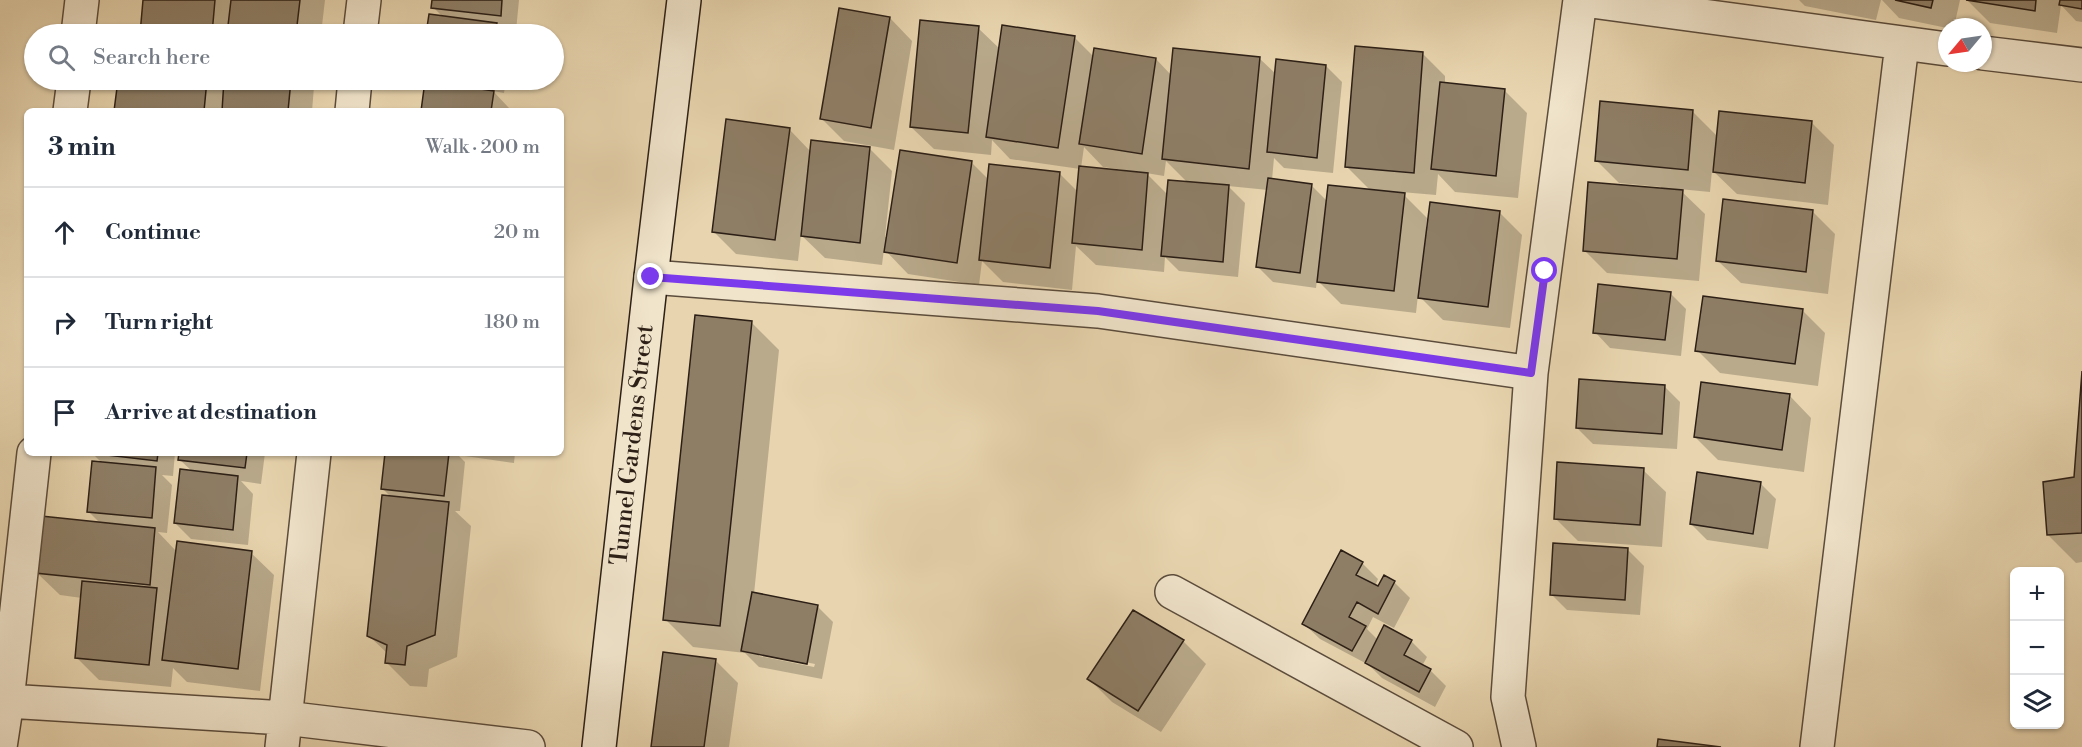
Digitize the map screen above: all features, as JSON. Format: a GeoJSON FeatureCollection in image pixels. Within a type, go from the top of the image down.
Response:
{"type":"FeatureCollection","features":[{"type":"Feature","properties":{"kind":"street"},"geometry":{"type":"LineString","coordinates":[[79,24],[82,0]]}},
{"type":"Feature","properties":{"kind":"street"},"geometry":{"type":"LineString","coordinates":[[361,24],[364,0]]}},
{"type":"Feature","properties":{"kind":"street","name":"Tunnel Gardens Street"},"geometry":{"type":"LineString","coordinates":[[599,747],[684,0]]}},
{"type":"Feature","properties":{"kind":"street"},"geometry":{"type":"LineString","coordinates":[[1519,747],[1508,697],[1531,373],[1582,0],[1938,48]]}},
{"type":"Feature","properties":{"kind":"street"},"geometry":{"type":"LineString","coordinates":[[1817,747],[1902,44]]}},
{"type":"Feature","properties":{"kind":"street"},"geometry":{"type":"LineString","coordinates":[[1992,54],[2082,65]]}},
{"type":"Feature","properties":{"kind":"street"},"geometry":{"type":"LineString","coordinates":[[70,108],[73,90]]}},
{"type":"Feature","properties":{"kind":"street"},"geometry":{"type":"LineString","coordinates":[[352,108],[354,90]]}},
{"type":"Feature","properties":{"kind":"street"},"geometry":{"type":"LineString","coordinates":[[651,277],[1098,311],[1531,373]]}},
{"type":"Feature","properties":{"kind":"street"},"geometry":{"type":"LineString","coordinates":[[0,747],[34,456]]}},
{"type":"Feature","properties":{"kind":"street"},"geometry":{"type":"LineString","coordinates":[[283,732],[314,456]]}},
{"type":"Feature","properties":{"kind":"street"},"geometry":{"type":"LineString","coordinates":[[1173,592],[1456,747]]}},
{"type":"Feature","properties":{"kind":"street"},"geometry":{"type":"LineString","coordinates":[[7,701],[283,732],[528,747]]}},
{"type":"Feature","properties":{"kind":"building"},"geometry":{"type":"Polygon","coordinates":[[[143,0],[215,0],[213,24],[141,24],[143,0]]]}},
{"type":"Feature","properties":{"kind":"building"},"geometry":{"type":"Polygon","coordinates":[[[231,0],[300,0],[297,24],[228,24],[231,0]]]}},
{"type":"Feature","properties":{"kind":"building"},"geometry":{"type":"Polygon","coordinates":[[[432,0],[502,0],[501,16],[431,8],[432,0]]]}},
{"type":"Feature","properties":{"kind":"building"},"geometry":{"type":"Polygon","coordinates":[[[1895,0],[1933,0],[1931,8],[1895,0]]]}},
{"type":"Feature","properties":{"kind":"building"},"geometry":{"type":"Polygon","coordinates":[[[1966,0],[2036,0],[2035,11],[1966,0]]]}},
{"type":"Feature","properties":{"kind":"building"},"geometry":{"type":"Polygon","coordinates":[[[2060,0],[2082,0],[2082,9],[2059,5],[2060,0]]]}},
{"type":"Feature","properties":{"kind":"building"},"geometry":{"type":"Polygon","coordinates":[[[839,8],[890,17],[871,128],[820,119],[839,8]]]}},
{"type":"Feature","properties":{"kind":"building"},"geometry":{"type":"Polygon","coordinates":[[[429,14],[497,23],[497,24],[428,24],[429,14]]]}},
{"type":"Feature","properties":{"kind":"building"},"geometry":{"type":"Polygon","coordinates":[[[920,20],[979,26],[968,133],[910,127],[920,20]]]}},
{"type":"Feature","properties":{"kind":"building"},"geometry":{"type":"Polygon","coordinates":[[[1002,25],[1075,36],[1058,148],[986,137],[1002,25]]]}},
{"type":"Feature","properties":{"kind":"building"},"geometry":{"type":"Polygon","coordinates":[[[1355,46],[1423,52],[1414,173],[1345,167],[1355,46]]]}},
{"type":"Feature","properties":{"kind":"building"},"geometry":{"type":"Polygon","coordinates":[[[1094,48],[1156,58],[1142,154],[1079,144],[1094,48]]]}},
{"type":"Feature","properties":{"kind":"building"},"geometry":{"type":"Polygon","coordinates":[[[1173,48],[1260,57],[1249,169],[1162,159],[1173,48]]]}},
{"type":"Feature","properties":{"kind":"building"},"geometry":{"type":"Polygon","coordinates":[[[1276,59],[1326,65],[1317,158],[1267,152],[1276,59]]]}},
{"type":"Feature","properties":{"kind":"building"},"geometry":{"type":"Polygon","coordinates":[[[1440,82],[1505,89],[1496,176],[1431,169],[1440,82]]]}},
{"type":"Feature","properties":{"kind":"building"},"geometry":{"type":"Polygon","coordinates":[[[117,90],[206,90],[204,108],[114,108],[117,90]]]}},
{"type":"Feature","properties":{"kind":"building"},"geometry":{"type":"Polygon","coordinates":[[[223,90],[290,90],[288,108],[222,108],[223,90]]]}},
{"type":"Feature","properties":{"kind":"building"},"geometry":{"type":"Polygon","coordinates":[[[424,90],[494,91],[491,108],[421,108],[424,90]]]}},
{"type":"Feature","properties":{"kind":"building"},"geometry":{"type":"Polygon","coordinates":[[[1600,101],[1693,110],[1688,170],[1595,161],[1600,101]]]}},
{"type":"Feature","properties":{"kind":"building"},"geometry":{"type":"Polygon","coordinates":[[[1719,111],[1812,121],[1805,183],[1713,172],[1719,111]]]}},
{"type":"Feature","properties":{"kind":"building"},"geometry":{"type":"Polygon","coordinates":[[[726,119],[790,128],[775,240],[712,232],[726,119]]]}},
{"type":"Feature","properties":{"kind":"building"},"geometry":{"type":"Polygon","coordinates":[[[811,140],[870,147],[860,243],[801,236],[811,140]]]}},
{"type":"Feature","properties":{"kind":"building"},"geometry":{"type":"Polygon","coordinates":[[[900,150],[972,161],[957,263],[884,252],[900,150]]]}},
{"type":"Feature","properties":{"kind":"building"},"geometry":{"type":"Polygon","coordinates":[[[989,164],[1060,172],[1050,268],[979,260],[989,164]]]}},
{"type":"Feature","properties":{"kind":"building"},"geometry":{"type":"Polygon","coordinates":[[[1079,166],[1148,173],[1142,250],[1072,243],[1079,166]]]}},
{"type":"Feature","properties":{"kind":"building"},"geometry":{"type":"Polygon","coordinates":[[[1268,178],[1312,184],[1300,273],[1256,267],[1268,178]]]}},
{"type":"Feature","properties":{"kind":"building"},"geometry":{"type":"Polygon","coordinates":[[[1168,180],[1229,185],[1223,262],[1161,256],[1168,180]]]}},
{"type":"Feature","properties":{"kind":"building"},"geometry":{"type":"Polygon","coordinates":[[[1588,182],[1683,190],[1677,259],[1583,251],[1588,182]]]}},
{"type":"Feature","properties":{"kind":"building"},"geometry":{"type":"Polygon","coordinates":[[[1328,185],[1405,193],[1394,291],[1317,282],[1328,185]]]}},
{"type":"Feature","properties":{"kind":"building"},"geometry":{"type":"Polygon","coordinates":[[[1723,199],[1813,210],[1806,272],[1716,261],[1723,199]]]}},
{"type":"Feature","properties":{"kind":"building"},"geometry":{"type":"Polygon","coordinates":[[[1430,202],[1500,211],[1488,307],[1418,298],[1430,202]]]}},
{"type":"Feature","properties":{"kind":"building"},"geometry":{"type":"Polygon","coordinates":[[[1598,284],[1671,292],[1665,340],[1593,333],[1598,284]]]}},
{"type":"Feature","properties":{"kind":"building"},"geometry":{"type":"Polygon","coordinates":[[[1703,296],[1803,309],[1795,364],[1695,351],[1703,296]]]}},
{"type":"Feature","properties":{"kind":"building"},"geometry":{"type":"Polygon","coordinates":[[[695,315],[752,321],[720,626],[663,620],[695,315]]]}},
{"type":"Feature","properties":{"kind":"building"},"geometry":{"type":"Polygon","coordinates":[[[2082,371],[2082,533],[2047,535],[2043,482],[2074,477],[2082,371]]]}},
{"type":"Feature","properties":{"kind":"building"},"geometry":{"type":"Polygon","coordinates":[[[1579,379],[1665,385],[1662,434],[1576,428],[1579,379]]]}},
{"type":"Feature","properties":{"kind":"building"},"geometry":{"type":"Polygon","coordinates":[[[1701,382],[1790,394],[1782,450],[1694,437],[1701,382]]]}},
{"type":"Feature","properties":{"kind":"building"},"geometry":{"type":"Polygon","coordinates":[[[115,456],[158,456],[157,461],[115,456]]]}},
{"type":"Feature","properties":{"kind":"building"},"geometry":{"type":"Polygon","coordinates":[[[179,456],[247,456],[245,468],[178,460],[179,456]]]}},
{"type":"Feature","properties":{"kind":"building"},"geometry":{"type":"Polygon","coordinates":[[[385,456],[449,456],[444,496],[381,489],[385,456]]]}},
{"type":"Feature","properties":{"kind":"building"},"geometry":{"type":"Polygon","coordinates":[[[92,461],[156,467],[152,518],[87,512],[92,461]]]}},
{"type":"Feature","properties":{"kind":"building"},"geometry":{"type":"Polygon","coordinates":[[[1557,462],[1644,468],[1640,525],[1554,519],[1557,462]]]}},
{"type":"Feature","properties":{"kind":"building"},"geometry":{"type":"Polygon","coordinates":[[[180,469],[238,476],[233,530],[174,523],[180,469]]]}},
{"type":"Feature","properties":{"kind":"building"},"geometry":{"type":"Polygon","coordinates":[[[1697,472],[1761,482],[1753,534],[1690,524],[1697,472]]]}},
{"type":"Feature","properties":{"kind":"building"},"geometry":{"type":"Polygon","coordinates":[[[382,495],[449,502],[435,635],[407,646],[405,665],[385,663],[387,645],[367,636],[382,495]]]}},
{"type":"Feature","properties":{"kind":"building"},"geometry":{"type":"Polygon","coordinates":[[[41,516],[155,528],[150,585],[35,573],[41,516]]]}},
{"type":"Feature","properties":{"kind":"building"},"geometry":{"type":"Polygon","coordinates":[[[177,541],[252,551],[238,669],[162,660],[177,541]]]}},
{"type":"Feature","properties":{"kind":"building"},"geometry":{"type":"Polygon","coordinates":[[[1553,543],[1628,548],[1625,600],[1550,595],[1553,543]]]}},
{"type":"Feature","properties":{"kind":"building"},"geometry":{"type":"Polygon","coordinates":[[[1341,550],[1363,562],[1356,575],[1378,586],[1384,575],[1395,581],[1378,614],[1357,602],[1349,617],[1366,626],[1352,651],[1302,624],[1341,550]]]}},
{"type":"Feature","properties":{"kind":"building"},"geometry":{"type":"Polygon","coordinates":[[[82,581],[157,588],[149,665],[75,658],[82,581]]]}},
{"type":"Feature","properties":{"kind":"building"},"geometry":{"type":"Polygon","coordinates":[[[752,592],[818,605],[807,664],[741,651],[752,592]]]}},
{"type":"Feature","properties":{"kind":"building"},"geometry":{"type":"Polygon","coordinates":[[[1133,610],[1184,640],[1138,711],[1087,679],[1133,610]]]}},
{"type":"Feature","properties":{"kind":"building"},"geometry":{"type":"Polygon","coordinates":[[[1384,625],[1412,640],[1404,655],[1431,669],[1419,692],[1365,663],[1384,625]]]}},
{"type":"Feature","properties":{"kind":"building"},"geometry":{"type":"Polygon","coordinates":[[[663,652],[716,659],[704,747],[651,747],[663,652]]]}},
{"type":"Feature","properties":{"kind":"building"},"geometry":{"type":"Polygon","coordinates":[[[1658,739],[1721,747],[1657,747],[1658,739]]]}},
{"type":"Feature","properties":{"kind":"route"},"geometry":{"type":"LineString","coordinates":[[651,277],[1098,311],[1531,373],[1545,271]]}}]}
